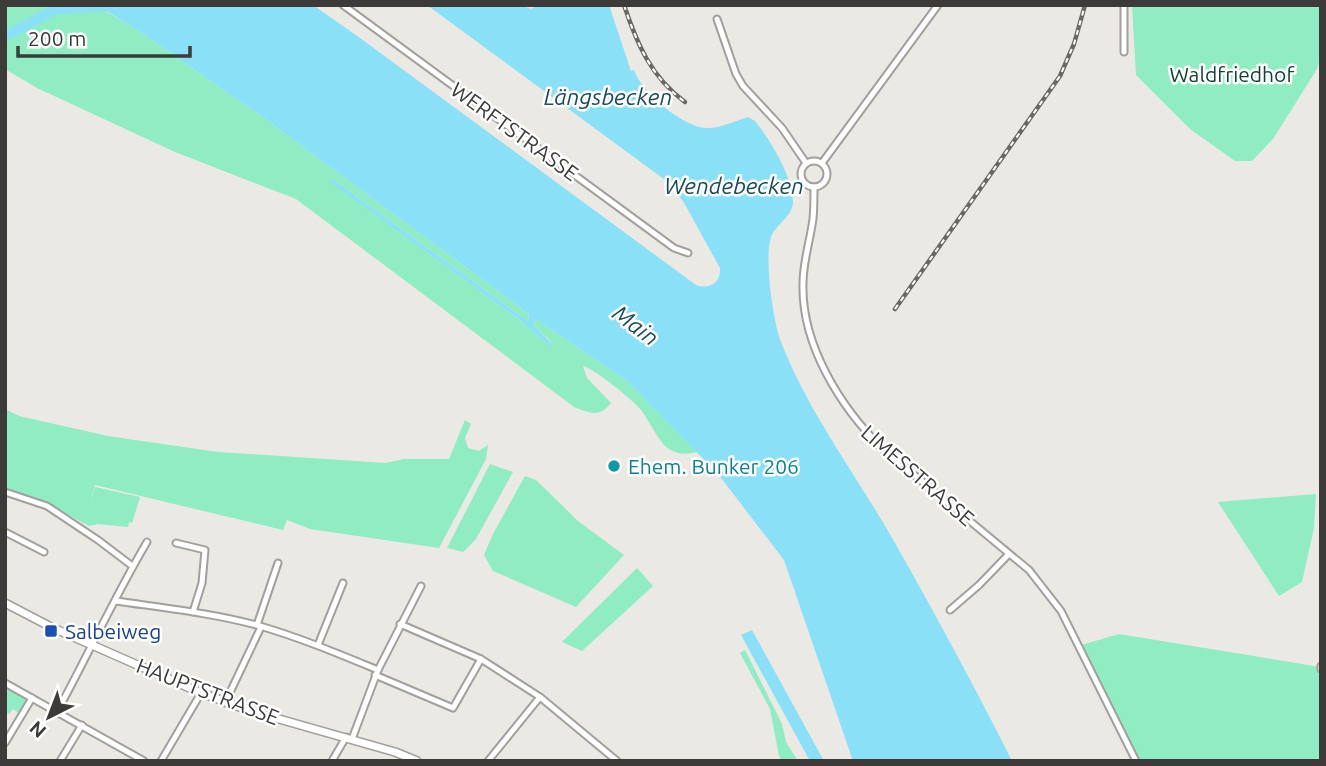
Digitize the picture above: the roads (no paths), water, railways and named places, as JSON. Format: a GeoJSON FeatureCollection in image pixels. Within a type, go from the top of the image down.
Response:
{"type":"FeatureCollection","features":[{"type":"Feature","properties":{"kind":"street","name":"WERFTSTRASSE"},"geometry":{"type":"LineString","coordinates":[[343,5],[674,248],[688,253]]}},
{"type":"Feature","properties":{"kind":"street"},"geometry":{"type":"LineString","coordinates":[[822,163],[938,5]]}},
{"type":"Feature","properties":{"kind":"street"},"geometry":{"type":"LineString","coordinates":[[1124,5],[1124,52]]}},
{"type":"Feature","properties":{"kind":"street"},"geometry":{"type":"LineString","coordinates":[[717,19],[736,74],[743,86],[782,128],[806,163]]}},
{"type":"Feature","properties":{"kind":"street"},"geometry":{"type":"LineString","coordinates":[[806,163],[822,163],[826,178],[822,184],[814,187],[806,185],[801,170],[806,163]]}},
{"type":"Feature","properties":{"kind":"street","name":"LIMESSTRASSE"},"geometry":{"type":"LineString","coordinates":[[814,187],[813,220],[803,284],[808,326],[823,365],[844,403],[868,434],[905,468],[1029,570],[1061,611],[1136,761]]}},
{"type":"Feature","properties":{"kind":"street"},"geometry":{"type":"LineString","coordinates":[[5,492],[47,506],[131,565]]}},
{"type":"Feature","properties":{"kind":"street"},"geometry":{"type":"LineString","coordinates":[[5,532],[44,552]]}},
{"type":"Feature","properties":{"kind":"street"},"geometry":{"type":"LineString","coordinates":[[57,712],[116,601],[131,565],[147,542]]}},
{"type":"Feature","properties":{"kind":"street"},"geometry":{"type":"LineString","coordinates":[[176,543],[205,550],[202,583],[193,612]]}},
{"type":"Feature","properties":{"kind":"street"},"geometry":{"type":"LineString","coordinates":[[950,610],[1009,554]]}},
{"type":"Feature","properties":{"kind":"street"},"geometry":{"type":"LineString","coordinates":[[225,702],[259,626],[278,563]]}},
{"type":"Feature","properties":{"kind":"street"},"geometry":{"type":"LineString","coordinates":[[318,645],[343,583]]}},
{"type":"Feature","properties":{"kind":"street"},"geometry":{"type":"LineString","coordinates":[[332,761],[349,738],[377,672],[421,586]]}},
{"type":"Feature","properties":{"kind":"street"},"geometry":{"type":"LineString","coordinates":[[116,601],[193,612],[259,626],[318,645],[453,708],[481,659]]}},
{"type":"Feature","properties":{"kind":"street","name":"HAUPTSTRASSE"},"geometry":{"type":"LineString","coordinates":[[5,603],[93,646],[201,693],[417,761]]}},
{"type":"Feature","properties":{"kind":"street"},"geometry":{"type":"LineString","coordinates":[[400,624],[481,659],[540,697],[617,761]]}},
{"type":"Feature","properties":{"kind":"street"},"geometry":{"type":"LineString","coordinates":[[5,683],[144,761]]}},
{"type":"Feature","properties":{"kind":"street"},"geometry":{"type":"LineString","coordinates":[[161,761],[201,693]]}},
{"type":"Feature","properties":{"kind":"street"},"geometry":{"type":"LineString","coordinates":[[488,761],[540,697]]}},
{"type":"Feature","properties":{"kind":"street"},"geometry":{"type":"LineString","coordinates":[[5,743],[32,698]]}},
{"type":"Feature","properties":{"kind":"street"},"geometry":{"type":"LineString","coordinates":[[60,761],[82,725]]}},
{"type":"Feature","properties":{"kind":"street"},"geometry":{"type":"LineString","coordinates":[[124,761],[129,752]]}},
{"type":"Feature","properties":{"kind":"water"},"geometry":{"type":"Polygon","coordinates":[[[97,5],[313,5],[696,285],[706,287],[717,281],[720,268],[683,201],[674,191],[676,188],[427,5],[521,5],[531,9],[537,5],[609,5],[631,71],[634,70],[653,97],[674,115],[705,128],[748,117],[755,121],[774,148],[792,192],[792,207],[771,237],[768,259],[770,290],[781,342],[804,392],[907,564],[1012,761],[853,761],[784,560],[718,474],[627,381],[536,319],[533,324],[551,343],[552,348],[521,321],[329,181],[334,180],[528,321],[529,314],[257,113],[97,5]]]}},
{"type":"Feature","properties":{"kind":"water"},"geometry":{"type":"Polygon","coordinates":[[[752,630],[824,761],[810,761],[741,635],[752,630]]]}},
{"type":"Feature","properties":{"kind":"waterway"},"geometry":{"type":"LineString","coordinates":[[5,36],[56,9],[125,5]]}},
{"type":"Feature","properties":{"kind":"railway"},"geometry":{"type":"LineString","coordinates":[[624,5],[634,33],[654,71],[685,102]]}},
{"type":"Feature","properties":{"kind":"railway"},"geometry":{"type":"LineString","coordinates":[[895,309],[1060,76],[1074,44],[1085,5]]}},
{"type":"Feature","properties":{"kind":"place","name":"Ehem. Bunker 206"},"geometry":{"type":"Point","coordinates":[614,466]}},
{"type":"Feature","properties":{"kind":"place","name":"Salbeiweg"},"geometry":{"type":"Point","coordinates":[51,631]}},
{"type":"Feature","properties":{"kind":"park label","name":"Waldfriedhof"},"geometry":{"type":"Point","coordinates":[1232,74]}},
{"type":"Feature","properties":{"kind":"water label","name":"Längsbecken"},"geometry":{"type":"Point","coordinates":[608,96]}},
{"type":"Feature","properties":{"kind":"water label","name":"Wendebecken"},"geometry":{"type":"Point","coordinates":[734,185]}},
{"type":"Feature","properties":{"kind":"water label","name":"Main"},"geometry":{"type":"Point","coordinates":[636,325]}}]}
